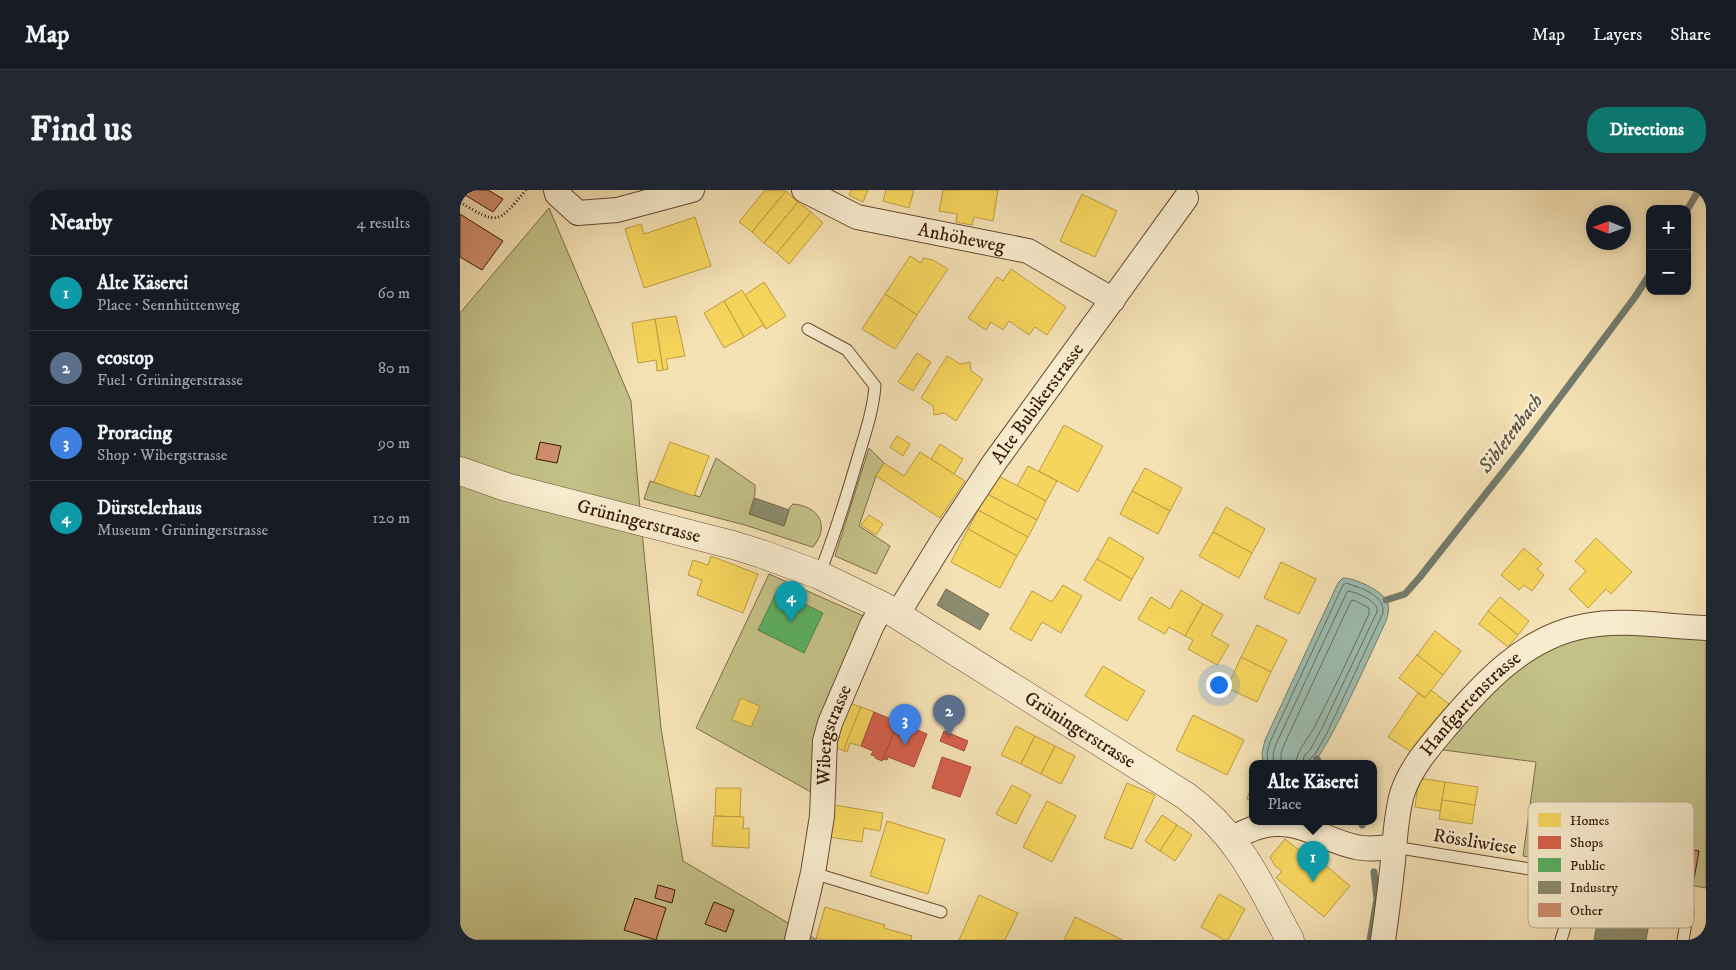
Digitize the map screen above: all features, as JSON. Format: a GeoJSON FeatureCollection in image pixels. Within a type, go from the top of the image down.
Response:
{"type":"FeatureCollection","features":[{"type":"Feature","properties":{"kind":"street"},"geometry":{"type":"LineString","coordinates":[[556,190],[557,194],[578,213],[617,210],[692,190]]}},
{"type":"Feature","properties":{"kind":"street","name":"Anhöheweg"},"geometry":{"type":"LineString","coordinates":[[804,190],[857,217],[1028,251],[1113,300]]}},
{"type":"Feature","properties":{"kind":"street","name":"Alte Bubikerstrasse"},"geometry":{"type":"LineString","coordinates":[[890,611],[945,536],[994,463],[1186,198]]}},
{"type":"Feature","properties":{"kind":"street","name":"Grüningerstrasse"},"geometry":{"type":"LineString","coordinates":[[460,471],[524,492],[740,547],[819,575],[890,611],[1186,796],[1218,822],[1232,838],[1250,866],[1290,940]]}},
{"type":"Feature","properties":{"kind":"street","name":"Wibergstrasse"},"geometry":{"type":"LineString","coordinates":[[797,940],[813,873],[822,816],[825,741],[872,625],[890,611]]}},
{"type":"Feature","properties":{"kind":"street","name":"Hanfgartenstrasse"},"geometry":{"type":"LineString","coordinates":[[1383,940],[1399,807],[1408,780],[1428,748],[1467,702],[1499,671],[1522,653],[1556,634],[1584,626],[1601,624],[1706,628]]}},
{"type":"Feature","properties":{"kind":"street"},"geometry":{"type":"LineString","coordinates":[[1232,838],[1260,826],[1269,825]]}},
{"type":"Feature","properties":{"kind":"street"},"geometry":{"type":"LineString","coordinates":[[1284,825],[1296,827],[1355,847],[1394,847]]}},
{"type":"Feature","properties":{"kind":"lane"},"geometry":{"type":"LineString","coordinates":[[808,329],[847,350],[875,386],[874,404],[849,490],[819,575]]}},
{"type":"Feature","properties":{"kind":"lane","name":"Rössliwiese"},"geometry":{"type":"LineString","coordinates":[[1394,847],[1528,869]]}},
{"type":"Feature","properties":{"kind":"lane"},"geometry":{"type":"LineString","coordinates":[[813,873],[941,912]]}},
{"type":"Feature","properties":{"kind":"lane","name":"Rössliwiese"},"geometry":{"type":"LineString","coordinates":[[1560,940],[1564,928]]}},
{"type":"Feature","properties":{"kind":"path"},"geometry":{"type":"LineString","coordinates":[[460,202],[482,216],[494,218],[505,214],[526,190]]}},
{"type":"Feature","properties":{"kind":"shaded area"},"geometry":{"type":"Polygon","coordinates":[[[549,208],[631,401],[661,728],[683,861],[817,940],[460,940],[460,313],[549,208]]]}},
{"type":"Feature","properties":{"kind":"shaded area"},"geometry":{"type":"Polygon","coordinates":[[[869,448],[884,463],[876,476],[859,526],[890,546],[876,574],[835,556],[869,448]]]}},
{"type":"Feature","properties":{"kind":"shaded area"},"geometry":{"type":"Polygon","coordinates":[[[716,458],[755,485],[755,494],[749,514],[784,526],[789,508],[793,504],[809,508],[815,513],[821,524],[821,531],[813,547],[745,525],[644,499],[650,481],[700,497],[716,458]]]}},
{"type":"Feature","properties":{"kind":"shaded area"},"geometry":{"type":"Polygon","coordinates":[[[769,574],[866,617],[811,792],[696,728],[769,574]]]}},
{"type":"Feature","properties":{"kind":"shaded area"},"geometry":{"type":"Polygon","coordinates":[[[1706,628],[1706,888],[1694,886],[1694,802],[1530,802],[1536,762],[1428,748],[1556,634],[1706,628]]]}},
{"type":"Feature","properties":{"kind":"shaded area"},"geometry":{"type":"Polygon","coordinates":[[[1528,820],[1528,857],[1523,856],[1528,820]]]}},
{"type":"Feature","properties":{"kind":"water"},"geometry":{"type":"Polygon","coordinates":[[[1343,578],[1354,580],[1367,585],[1379,593],[1387,601],[1388,613],[1386,621],[1339,720],[1315,760],[1263,760],[1265,740],[1338,583],[1343,578]]]}},
{"type":"Feature","properties":{"kind":"building: Homes"},"geometry":{"type":"Polygon","coordinates":[[[765,190],[786,191],[752,232],[739,222],[765,190]]]}},
{"type":"Feature","properties":{"kind":"building: Homes"},"geometry":{"type":"Polygon","coordinates":[[[851,190],[868,190],[863,202],[849,195],[851,190]]]}},
{"type":"Feature","properties":{"kind":"building: Homes"},"geometry":{"type":"Polygon","coordinates":[[[886,190],[914,190],[909,208],[883,201],[886,190]]]}},
{"type":"Feature","properties":{"kind":"building: Homes"},"geometry":{"type":"Polygon","coordinates":[[[943,190],[998,190],[993,221],[974,217],[972,225],[956,222],[957,214],[939,211],[943,190]]]}},
{"type":"Feature","properties":{"kind":"building: Homes"},"geometry":{"type":"Polygon","coordinates":[[[786,191],[798,202],[764,243],[752,232],[786,191]]]}},
{"type":"Feature","properties":{"kind":"building: Homes"},"geometry":{"type":"Polygon","coordinates":[[[1082,194],[1117,211],[1095,257],[1060,241],[1082,194]]]}},
{"type":"Feature","properties":{"kind":"building: Homes"},"geometry":{"type":"Polygon","coordinates":[[[798,202],[811,212],[777,253],[764,243],[798,202]]]}},
{"type":"Feature","properties":{"kind":"building: Homes"},"geometry":{"type":"Polygon","coordinates":[[[811,212],[823,223],[789,264],[777,253],[811,212]]]}},
{"type":"Feature","properties":{"kind":"building: Homes"},"geometry":{"type":"Polygon","coordinates":[[[695,217],[711,266],[644,288],[625,229],[641,224],[644,234],[695,217]]]}},
{"type":"Feature","properties":{"kind":"building: Homes"},"geometry":{"type":"Polygon","coordinates":[[[910,256],[921,263],[923,258],[933,260],[948,269],[917,315],[885,294],[910,256]]]}},
{"type":"Feature","properties":{"kind":"building: Homes"},"geometry":{"type":"Polygon","coordinates":[[[1011,269],[1066,307],[1047,335],[1035,327],[1029,335],[1009,321],[1003,330],[991,322],[986,330],[968,318],[997,277],[1003,281],[1011,269]]]}},
{"type":"Feature","properties":{"kind":"building: Homes"},"geometry":{"type":"Polygon","coordinates":[[[764,282],[786,316],[766,329],[745,295],[764,282]]]}},
{"type":"Feature","properties":{"kind":"building: Homes"},"geometry":{"type":"Polygon","coordinates":[[[742,290],[766,329],[763,325],[744,337],[724,301],[742,290]]]}},
{"type":"Feature","properties":{"kind":"building: Homes"},"geometry":{"type":"Polygon","coordinates":[[[885,294],[917,315],[895,349],[862,329],[885,294]]]}},
{"type":"Feature","properties":{"kind":"building: Homes"},"geometry":{"type":"Polygon","coordinates":[[[724,301],[744,337],[724,348],[704,313],[724,301]]]}},
{"type":"Feature","properties":{"kind":"building: Homes"},"geometry":{"type":"Polygon","coordinates":[[[676,316],[685,356],[666,359],[668,369],[663,370],[655,319],[676,316]]]}},
{"type":"Feature","properties":{"kind":"building: Homes"},"geometry":{"type":"Polygon","coordinates":[[[655,319],[663,370],[657,371],[656,360],[638,363],[632,323],[655,319]]]}},
{"type":"Feature","properties":{"kind":"building: Homes"},"geometry":{"type":"Polygon","coordinates":[[[917,353],[931,362],[913,391],[898,382],[917,353]]]}},
{"type":"Feature","properties":{"kind":"building: Homes"},"geometry":{"type":"Polygon","coordinates":[[[947,356],[960,364],[970,362],[971,371],[983,379],[956,421],[944,413],[934,415],[933,406],[921,398],[947,356]]]}},
{"type":"Feature","properties":{"kind":"building: Homes"},"geometry":{"type":"Polygon","coordinates":[[[1064,425],[1103,446],[1078,492],[1039,471],[1064,425]]]}},
{"type":"Feature","properties":{"kind":"building: Homes"},"geometry":{"type":"Polygon","coordinates":[[[897,436],[910,444],[903,456],[890,447],[897,436]]]}},
{"type":"Feature","properties":{"kind":"building: Homes"},"geometry":{"type":"Polygon","coordinates":[[[670,442],[709,456],[694,496],[654,482],[670,442]]]}},
{"type":"Feature","properties":{"kind":"building: Homes"},"geometry":{"type":"Polygon","coordinates":[[[940,444],[963,459],[954,474],[931,459],[940,444]]]}},
{"type":"Feature","properties":{"kind":"building: Homes"},"geometry":{"type":"Polygon","coordinates":[[[920,452],[965,481],[940,518],[876,476],[884,463],[904,476],[920,452]]]}},
{"type":"Feature","properties":{"kind":"building: Homes"},"geometry":{"type":"Polygon","coordinates":[[[1028,466],[1057,481],[1046,501],[1017,486],[1028,466]]]}},
{"type":"Feature","properties":{"kind":"building: Homes"},"geometry":{"type":"Polygon","coordinates":[[[1145,468],[1182,488],[1170,511],[1132,491],[1145,468]]]}},
{"type":"Feature","properties":{"kind":"building: Homes"},"geometry":{"type":"Polygon","coordinates":[[[997,475],[1046,501],[1037,520],[987,494],[997,475]]]}},
{"type":"Feature","properties":{"kind":"building: Homes"},"geometry":{"type":"Polygon","coordinates":[[[1132,491],[1170,511],[1158,534],[1120,514],[1132,491]]]}},
{"type":"Feature","properties":{"kind":"building: Homes"},"geometry":{"type":"Polygon","coordinates":[[[987,494],[1037,520],[1028,537],[978,510],[987,494]]]}},
{"type":"Feature","properties":{"kind":"building: Homes"},"geometry":{"type":"Polygon","coordinates":[[[1226,507],[1265,529],[1252,553],[1213,532],[1226,507]]]}},
{"type":"Feature","properties":{"kind":"building: Homes"},"geometry":{"type":"Polygon","coordinates":[[[978,510],[1028,537],[1017,556],[968,529],[978,510]]]}},
{"type":"Feature","properties":{"kind":"building: Homes"},"geometry":{"type":"Polygon","coordinates":[[[869,515],[883,524],[876,535],[861,525],[869,515]]]}},
{"type":"Feature","properties":{"kind":"building: Homes"},"geometry":{"type":"Polygon","coordinates":[[[968,529],[1017,556],[1000,588],[951,562],[968,529]]]}},
{"type":"Feature","properties":{"kind":"building: Homes"},"geometry":{"type":"Polygon","coordinates":[[[1213,532],[1252,553],[1239,578],[1199,556],[1213,532]]]}},
{"type":"Feature","properties":{"kind":"building: Homes"},"geometry":{"type":"Polygon","coordinates":[[[1109,537],[1144,558],[1132,579],[1097,559],[1109,537]]]}},
{"type":"Feature","properties":{"kind":"building: Homes"},"geometry":{"type":"Polygon","coordinates":[[[1596,538],[1632,572],[1611,594],[1606,589],[1588,608],[1569,589],[1586,571],[1575,561],[1596,538]]]}},
{"type":"Feature","properties":{"kind":"building: Homes"},"geometry":{"type":"Polygon","coordinates":[[[1524,548],[1542,564],[1537,569],[1544,575],[1532,591],[1524,585],[1519,590],[1501,575],[1524,548]]]}},
{"type":"Feature","properties":{"kind":"building: Homes"},"geometry":{"type":"Polygon","coordinates":[[[711,556],[758,574],[743,613],[697,595],[702,580],[688,575],[693,560],[708,565],[711,556]]]}},
{"type":"Feature","properties":{"kind":"building: Homes"},"geometry":{"type":"Polygon","coordinates":[[[1097,559],[1132,579],[1120,601],[1084,580],[1097,559]]]}},
{"type":"Feature","properties":{"kind":"building: Homes"},"geometry":{"type":"Polygon","coordinates":[[[1281,562],[1316,579],[1299,614],[1264,598],[1281,562]]]}},
{"type":"Feature","properties":{"kind":"building: Homes"},"geometry":{"type":"Polygon","coordinates":[[[1063,585],[1082,596],[1061,633],[1042,622],[1031,641],[1010,629],[1032,591],[1052,602],[1063,585]]]}},
{"type":"Feature","properties":{"kind":"building: Homes"},"geometry":{"type":"Polygon","coordinates":[[[1181,590],[1203,604],[1185,636],[1169,627],[1165,634],[1138,619],[1151,597],[1170,609],[1181,590]]]}},
{"type":"Feature","properties":{"kind":"building: Homes"},"geometry":{"type":"Polygon","coordinates":[[[1500,597],[1529,621],[1518,635],[1488,611],[1500,597]]]}},
{"type":"Feature","properties":{"kind":"building: Homes"},"geometry":{"type":"Polygon","coordinates":[[[1203,604],[1223,615],[1211,635],[1229,645],[1217,665],[1188,649],[1193,640],[1185,636],[1203,604]]]}},
{"type":"Feature","properties":{"kind":"building: Homes"},"geometry":{"type":"Polygon","coordinates":[[[1488,611],[1518,635],[1508,647],[1479,624],[1488,611]]]}},
{"type":"Feature","properties":{"kind":"building: Homes"},"geometry":{"type":"Polygon","coordinates":[[[1257,625],[1287,640],[1271,672],[1241,657],[1257,625]]]}},
{"type":"Feature","properties":{"kind":"building: Homes"},"geometry":{"type":"Polygon","coordinates":[[[1435,631],[1461,651],[1443,675],[1417,655],[1435,631]]]}},
{"type":"Feature","properties":{"kind":"building: Homes"},"geometry":{"type":"Polygon","coordinates":[[[1417,655],[1443,675],[1425,698],[1399,678],[1417,655]]]}},
{"type":"Feature","properties":{"kind":"building: Homes"},"geometry":{"type":"Polygon","coordinates":[[[1241,657],[1271,672],[1257,702],[1227,688],[1241,657]]]}},
{"type":"Feature","properties":{"kind":"building: Homes"},"geometry":{"type":"Polygon","coordinates":[[[1103,666],[1145,691],[1127,721],[1085,696],[1103,666]]]}},
{"type":"Feature","properties":{"kind":"building: Homes"},"geometry":{"type":"Polygon","coordinates":[[[1431,690],[1449,704],[1413,753],[1388,737],[1418,693],[1425,698],[1431,690]]]}},
{"type":"Feature","properties":{"kind":"building: Homes"},"geometry":{"type":"Polygon","coordinates":[[[741,698],[760,706],[751,727],[732,720],[741,698]]]}},
{"type":"Feature","properties":{"kind":"building: Homes"},"geometry":{"type":"Polygon","coordinates":[[[847,702],[861,707],[844,751],[833,746],[847,702]]]}},
{"type":"Feature","properties":{"kind":"building: Homes"},"geometry":{"type":"Polygon","coordinates":[[[861,707],[874,712],[861,746],[850,743],[847,752],[844,751],[847,741],[861,707]]]}},
{"type":"Feature","properties":{"kind":"building: Homes"},"geometry":{"type":"Polygon","coordinates":[[[1193,715],[1244,740],[1227,775],[1176,750],[1193,715]]]}},
{"type":"Feature","properties":{"kind":"building: Homes"},"geometry":{"type":"Polygon","coordinates":[[[1016,726],[1035,736],[1021,764],[1001,755],[1016,726]]]}},
{"type":"Feature","properties":{"kind":"building: Homes"},"geometry":{"type":"Polygon","coordinates":[[[1035,736],[1055,746],[1041,774],[1021,764],[1035,736]]]}},
{"type":"Feature","properties":{"kind":"building: Homes"},"geometry":{"type":"Polygon","coordinates":[[[1055,746],[1075,756],[1061,784],[1041,774],[1055,746]]]}},
{"type":"Feature","properties":{"kind":"building: Homes"},"geometry":{"type":"Polygon","coordinates":[[[1419,778],[1445,782],[1440,811],[1415,807],[1419,778]]]}},
{"type":"Feature","properties":{"kind":"building: Homes"},"geometry":{"type":"Polygon","coordinates":[[[1445,782],[1478,787],[1475,805],[1442,800],[1445,782]]]}},
{"type":"Feature","properties":{"kind":"building: Homes"},"geometry":{"type":"Polygon","coordinates":[[[1127,783],[1155,795],[1132,849],[1104,838],[1127,783]]]}},
{"type":"Feature","properties":{"kind":"building: Homes"},"geometry":{"type":"Polygon","coordinates":[[[1012,785],[1031,795],[1016,824],[996,814],[1012,785]]]}},
{"type":"Feature","properties":{"kind":"building: Homes"},"geometry":{"type":"Polygon","coordinates":[[[716,788],[741,788],[740,817],[715,816],[716,788]]]}},
{"type":"Feature","properties":{"kind":"building: Homes"},"geometry":{"type":"Polygon","coordinates":[[[1442,800],[1475,805],[1472,824],[1439,819],[1442,800]]]}},
{"type":"Feature","properties":{"kind":"building: Homes"},"geometry":{"type":"Polygon","coordinates":[[[1047,801],[1076,816],[1052,862],[1023,847],[1047,801]]]}},
{"type":"Feature","properties":{"kind":"building: Homes"},"geometry":{"type":"Polygon","coordinates":[[[834,805],[883,813],[880,831],[864,828],[862,842],[829,837],[834,805]]]}},
{"type":"Feature","properties":{"kind":"building: Homes"},"geometry":{"type":"Polygon","coordinates":[[[1162,815],[1177,825],[1160,851],[1145,841],[1162,815]]]}},
{"type":"Feature","properties":{"kind":"building: Homes"},"geometry":{"type":"Polygon","coordinates":[[[714,816],[744,817],[743,829],[749,828],[749,848],[712,846],[714,816]]]}},
{"type":"Feature","properties":{"kind":"building: Homes"},"geometry":{"type":"Polygon","coordinates":[[[887,821],[945,839],[928,894],[870,876],[887,821]]]}},
{"type":"Feature","properties":{"kind":"building: Homes"},"geometry":{"type":"Polygon","coordinates":[[[1177,825],[1192,835],[1175,861],[1160,851],[1177,825]]]}},
{"type":"Feature","properties":{"kind":"building: Homes"},"geometry":{"type":"Polygon","coordinates":[[[1285,839],[1299,850],[1303,846],[1350,886],[1324,917],[1276,878],[1282,871],[1275,866],[1270,857],[1285,839]]]}},
{"type":"Feature","properties":{"kind":"building: Homes"},"geometry":{"type":"Polygon","coordinates":[[[1219,894],[1245,909],[1228,940],[1224,940],[1201,927],[1219,894]]]}},
{"type":"Feature","properties":{"kind":"building: Homes"},"geometry":{"type":"Polygon","coordinates":[[[979,895],[1018,913],[1005,940],[959,940],[979,895]]]}},
{"type":"Feature","properties":{"kind":"building: Homes"},"geometry":{"type":"Polygon","coordinates":[[[825,907],[885,925],[884,928],[912,936],[911,940],[824,940],[816,938],[825,907]]]}},
{"type":"Feature","properties":{"kind":"building: Homes"},"geometry":{"type":"Polygon","coordinates":[[[1075,917],[1123,940],[1064,940],[1075,917]]]}},
{"type":"Feature","properties":{"kind":"building: Shops"},"geometry":{"type":"Polygon","coordinates":[[[874,712],[898,722],[882,761],[871,755],[873,751],[861,746],[874,712]]]}},
{"type":"Feature","properties":{"kind":"building: Shops"},"geometry":{"type":"Polygon","coordinates":[[[898,722],[927,734],[914,767],[888,757],[887,760],[883,759],[898,722]]]}},
{"type":"Feature","properties":{"kind":"building: Shops"},"geometry":{"type":"Polygon","coordinates":[[[944,731],[968,741],[964,751],[940,741],[944,731]]]}},
{"type":"Feature","properties":{"kind":"building: Shops"},"geometry":{"type":"Polygon","coordinates":[[[942,757],[971,767],[960,797],[932,788],[942,757]]]}},
{"type":"Feature","properties":{"kind":"building: Public"},"geometry":{"type":"Polygon","coordinates":[[[777,591],[823,613],[804,653],[758,630],[777,591]]]}},
{"type":"Feature","properties":{"kind":"building: Industry"},"geometry":{"type":"Polygon","coordinates":[[[755,498],[789,510],[784,526],[750,514],[755,498]]]}},
{"type":"Feature","properties":{"kind":"building: Industry"},"geometry":{"type":"Polygon","coordinates":[[[946,589],[989,614],[980,630],[937,605],[946,589]]]}},
{"type":"Feature","properties":{"kind":"building: Industry"},"geometry":{"type":"Polygon","coordinates":[[[1596,928],[1648,928],[1646,940],[1594,940],[1596,928]]]}},
{"type":"Feature","properties":{"kind":"building: Other"},"geometry":{"type":"Polygon","coordinates":[[[460,190],[488,190],[503,199],[493,212],[460,192],[460,190]]]}},
{"type":"Feature","properties":{"kind":"building: Other"},"geometry":{"type":"Polygon","coordinates":[[[460,214],[503,241],[482,270],[460,257],[460,214]]]}},
{"type":"Feature","properties":{"kind":"building: Other"},"geometry":{"type":"Polygon","coordinates":[[[540,442],[561,446],[557,463],[536,459],[540,442]]]}},
{"type":"Feature","properties":{"kind":"building: Other"},"geometry":{"type":"Polygon","coordinates":[[[1694,850],[1699,851],[1694,879],[1694,850]]]}},
{"type":"Feature","properties":{"kind":"building: Other"},"geometry":{"type":"Polygon","coordinates":[[[658,885],[675,890],[672,903],[655,898],[658,885]]]}},
{"type":"Feature","properties":{"kind":"building: Other"},"geometry":{"type":"Polygon","coordinates":[[[635,898],[666,908],[656,940],[624,930],[635,898]]]}},
{"type":"Feature","properties":{"kind":"building: Other"},"geometry":{"type":"Polygon","coordinates":[[[714,902],[734,910],[726,932],[705,924],[714,902]]]}},
{"type":"Feature","properties":{"kind":"waterway","name":"Sibletenbach"},"geometry":{"type":"LineString","coordinates":[[1690,205],[1699,190]]}},
{"type":"Feature","properties":{"kind":"waterway","name":"Sibletenbach"},"geometry":{"type":"LineString","coordinates":[[1386,600],[1405,594],[1420,577],[1518,453],[1646,280]]}},
{"type":"Feature","properties":{"kind":"waterway"},"geometry":{"type":"LineString","coordinates":[[1370,940],[1377,899],[1374,872]]}},
{"type":"Feature","properties":{"kind":"place","name":"Dürstelerhaus"},"geometry":{"type":"Point","coordinates":[791,622]}},
{"type":"Feature","properties":{"kind":"place","name":"ecostop"},"geometry":{"type":"Point","coordinates":[949,736]}},
{"type":"Feature","properties":{"kind":"place","name":"Proracing"},"geometry":{"type":"Point","coordinates":[905,745]}},
{"type":"Feature","properties":{"kind":"place","name":"Alte Käserei"},"geometry":{"type":"Point","coordinates":[1313,882]}}]}
